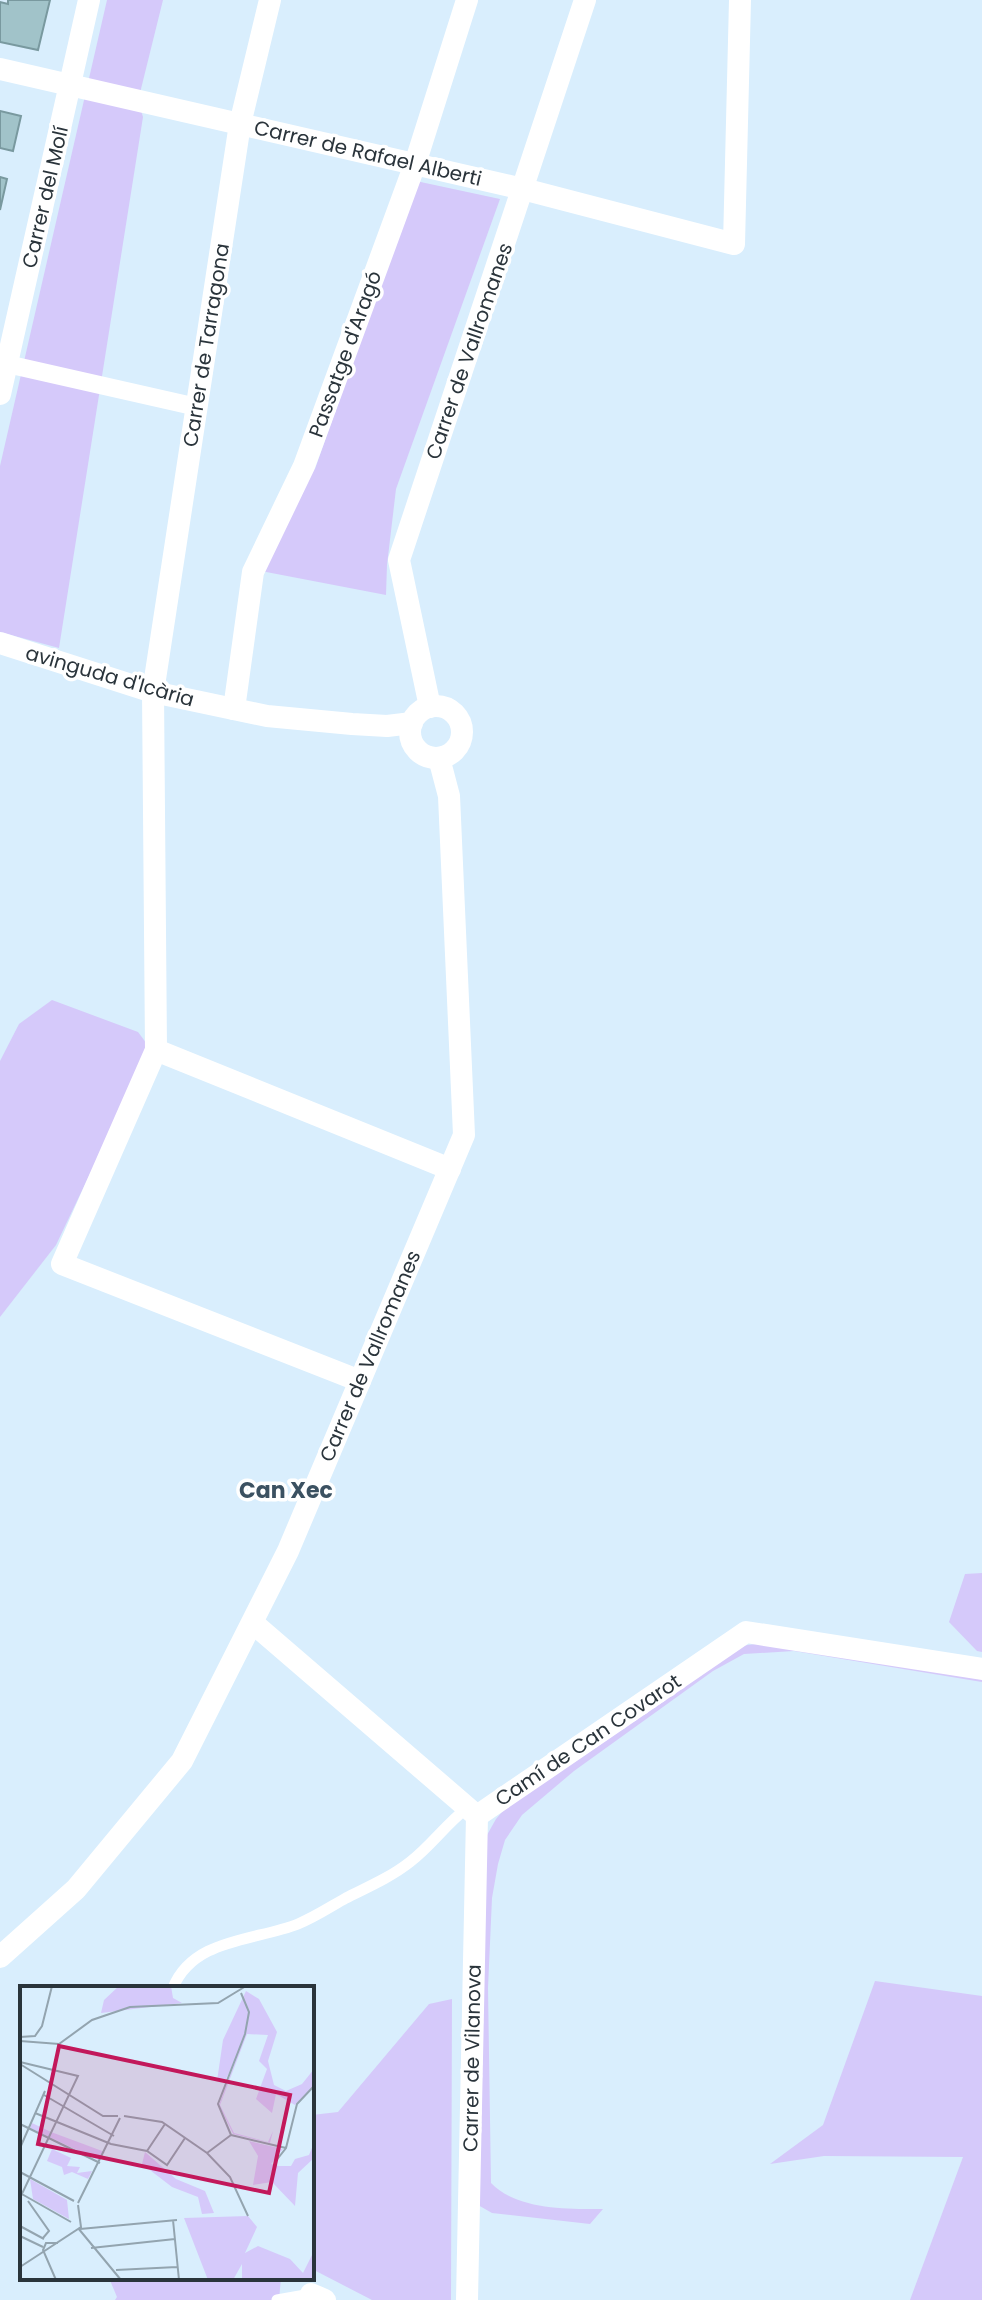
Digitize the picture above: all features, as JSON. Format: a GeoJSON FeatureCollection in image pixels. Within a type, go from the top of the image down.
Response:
{"type":"FeatureCollection","features":[{"type":"Feature","properties":{"kind":"street","name":"Carrer del Molí"},"geometry":{"type":"LineString","coordinates":[[0,394],[89,0]]}},
{"type":"Feature","properties":{"kind":"street","name":"Carrer de Tarragona"},"geometry":{"type":"LineString","coordinates":[[156,1050],[153,692],[240,124],[270,0]]}},
{"type":"Feature","properties":{"kind":"street","name":"Passatge d'Aragó"},"geometry":{"type":"LineString","coordinates":[[234,709],[253,572],[304,466],[415,164],[467,0]]}},
{"type":"Feature","properties":{"kind":"street","name":"Carrer de Vallromanes"},"geometry":{"type":"LineString","coordinates":[[430,707],[399,560],[585,0]]}},
{"type":"Feature","properties":{"kind":"street","name":"Carrer de Rafael Alberti"},"geometry":{"type":"LineString","coordinates":[[0,69],[523,189],[734,244],[740,0]]}},
{"type":"Feature","properties":{"kind":"street"},"geometry":{"type":"LineString","coordinates":[[7,364],[197,407]]}},
{"type":"Feature","properties":{"kind":"street","name":"avinguda d'Icària"},"geometry":{"type":"LineString","coordinates":[[0,643],[153,692],[267,716],[387,726],[412,723]]}},
{"type":"Feature","properties":{"kind":"street"},"geometry":{"type":"LineString","coordinates":[[438,706],[454,712],[462,727],[455,751],[439,758],[422,754],[410,732],[416,716],[430,707],[438,706]]}},
{"type":"Feature","properties":{"kind":"street","name":"Carrer de Vallromanes"},"geometry":{"type":"LineString","coordinates":[[0,1957],[76,1889],[182,1761],[288,1551],[464,1135],[449,796],[439,758]]}},
{"type":"Feature","properties":{"kind":"street"},"geometry":{"type":"LineString","coordinates":[[360,1381],[62,1264],[156,1050],[450,1169]]}},
{"type":"Feature","properties":{"kind":"street","name":"Camí de Can Covarot"},"geometry":{"type":"LineString","coordinates":[[253,1623],[472,1812],[746,1632],[982,1669]]}},
{"type":"Feature","properties":{"kind":"street","name":"Carrer de Vilanova"},"geometry":{"type":"LineString","coordinates":[[467,2300],[472,1812]]}},
{"type":"Feature","properties":{"kind":"lane"},"geometry":{"type":"LineString","coordinates":[[174,1986],[179,1974],[192,1961],[214,1949],[236,1939],[264,1935],[298,1924],[392,1874],[472,1812]]}},
{"type":"Feature","properties":{"kind":"lane"},"geometry":{"type":"LineString","coordinates":[[277,2300],[318,2297]]}},
{"type":"Feature","properties":{"kind":"shaded area"},"geometry":{"type":"Polygon","coordinates":[[[107,0],[163,0],[138,101],[143,117],[59,648],[0,632],[0,466],[107,0]]]}},
{"type":"Feature","properties":{"kind":"shaded area"},"geometry":{"type":"Polygon","coordinates":[[[416,181],[500,199],[396,489],[386,595],[261,571],[300,477],[315,469],[416,181]]]}},
{"type":"Feature","properties":{"kind":"shaded area"},"geometry":{"type":"Polygon","coordinates":[[[52,1000],[138,1032],[150,1048],[56,1245],[0,1317],[0,1061],[19,1024],[52,1000]]]}},
{"type":"Feature","properties":{"kind":"shaded area"},"geometry":{"type":"Polygon","coordinates":[[[982,1573],[982,1652],[977,1651],[949,1622],[965,1574],[982,1573]]]}},
{"type":"Feature","properties":{"kind":"shaded area"},"geometry":{"type":"Polygon","coordinates":[[[776,1641],[982,1672],[982,1682],[794,1651],[744,1654],[713,1671],[574,1771],[522,1815],[505,1840],[492,1898],[488,1988],[491,2183],[502,2192],[528,2203],[559,2208],[603,2209],[590,2224],[492,2213],[478,2205],[487,1835],[507,1806],[741,1646],[776,1641]]]}},
{"type":"Feature","properties":{"kind":"shaded area"},"geometry":{"type":"Polygon","coordinates":[[[875,1981],[982,1996],[982,2300],[910,2300],[963,2157],[824,2156],[770,2164],[823,2125],[875,1981]]]}},
{"type":"Feature","properties":{"kind":"shaded area"},"geometry":{"type":"Polygon","coordinates":[[[452,1999],[451,2300],[372,2300],[314,2270],[314,2115],[338,2112],[429,2004],[452,1999]]]}},
{"type":"Feature","properties":{"kind":"shaded area"},"geometry":{"type":"Polygon","coordinates":[[[110,2280],[281,2280],[279,2300],[115,2300],[117,2297],[110,2280]]]}},
{"type":"Feature","properties":{"kind":"building"},"geometry":{"type":"Polygon","coordinates":[[[8,0],[50,0],[38,50],[0,42],[0,2],[8,4],[8,0]]]}},
{"type":"Feature","properties":{"kind":"building"},"geometry":{"type":"Polygon","coordinates":[[[0,111],[21,116],[13,151],[0,148],[0,111]]]}},
{"type":"Feature","properties":{"kind":"building"},"geometry":{"type":"Polygon","coordinates":[[[0,177],[7,179],[0,210],[0,177]]]}},
{"type":"Feature","properties":{"kind":"district","name":"Can Xec"},"geometry":{"type":"Point","coordinates":[286,1490]}}]}
